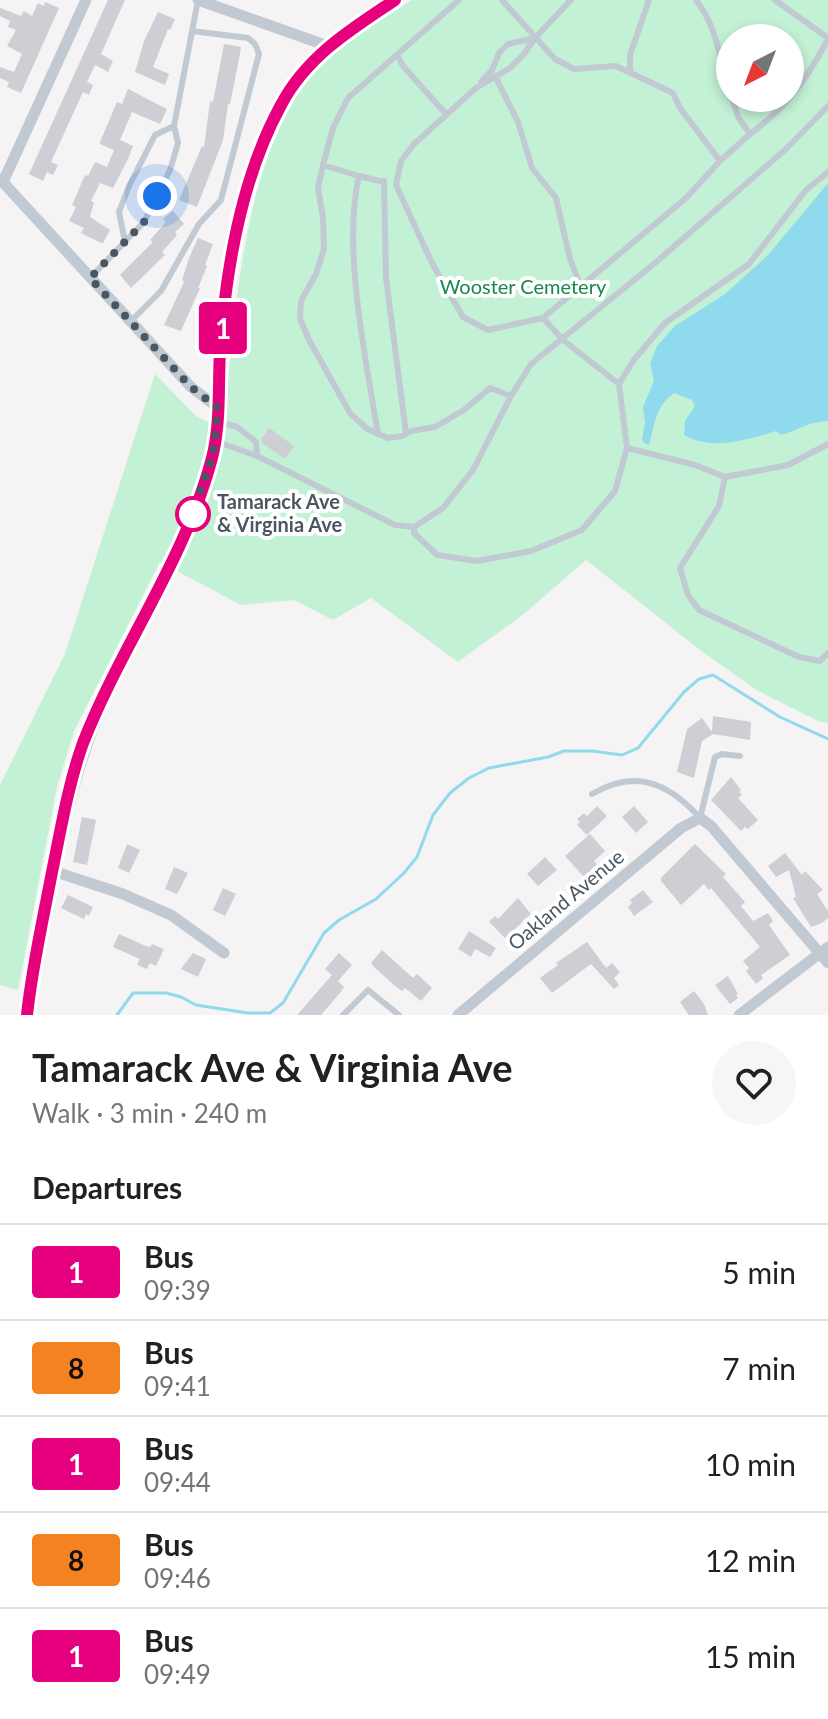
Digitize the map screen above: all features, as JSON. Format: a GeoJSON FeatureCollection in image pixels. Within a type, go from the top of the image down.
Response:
{"type":"FeatureCollection","features":[{"type":"Feature","properties":{"kind":"street"},"geometry":{"type":"LineString","coordinates":[[86,0],[1,180],[217,415]]}},
{"type":"Feature","properties":{"kind":"street"},"geometry":{"type":"LineString","coordinates":[[198,0],[328,46]]}},
{"type":"Feature","properties":{"kind":"street"},"geometry":{"type":"LineString","coordinates":[[27,1015],[33,969],[67,799],[83,744],[179,547],[202,490],[215,441],[221,347],[237,233],[251,178],[281,103],[301,74],[328,46],[395,0]]}},
{"type":"Feature","properties":{"kind":"street"},"geometry":{"type":"LineString","coordinates":[[700,818],[711,826],[825,954],[739,1015]]}},
{"type":"Feature","properties":{"kind":"street","name":"Oakland Avenue"},"geometry":{"type":"LineString","coordinates":[[458,1015],[681,828],[700,818]]}},
{"type":"Feature","properties":{"kind":"street"},"geometry":{"type":"LineString","coordinates":[[53,871],[123,894],[171,915],[224,953]]}},
{"type":"Feature","properties":{"kind":"lane"},"geometry":{"type":"LineString","coordinates":[[90,278],[144,222],[170,170],[178,143],[174,126],[198,0]]}},
{"type":"Feature","properties":{"kind":"lane"},"geometry":{"type":"LineString","coordinates":[[459,0],[348,98],[333,128],[318,188],[324,249],[316,274],[301,301],[300,319],[350,413],[366,428],[388,438],[435,427],[464,410],[490,388],[511,396]]}},
{"type":"Feature","properties":{"kind":"lane"},"geometry":{"type":"LineString","coordinates":[[502,0],[555,59],[574,69],[616,66],[673,93],[680,108],[720,161]]}},
{"type":"Feature","properties":{"kind":"lane"},"geometry":{"type":"LineString","coordinates":[[571,0],[510,68],[476,88],[445,113],[401,161],[396,185],[432,263],[463,317],[488,330],[543,318],[686,198],[720,161],[773,118],[808,78],[828,38],[775,0]]}},
{"type":"Feature","properties":{"kind":"lane"},"geometry":{"type":"LineString","coordinates":[[630,72],[630,55],[649,0]]}},
{"type":"Feature","properties":{"kind":"lane"},"geometry":{"type":"LineString","coordinates":[[696,0],[716,36]]}},
{"type":"Feature","properties":{"kind":"lane"},"geometry":{"type":"LineString","coordinates":[[131,321],[161,291],[199,224],[221,200],[259,54],[248,38],[192,31]]}},
{"type":"Feature","properties":{"kind":"lane"},"geometry":{"type":"LineString","coordinates":[[476,88],[508,44],[535,38]]}},
{"type":"Feature","properties":{"kind":"lane"},"geometry":{"type":"LineString","coordinates":[[397,55],[445,113]]}},
{"type":"Feature","properties":{"kind":"lane"},"geometry":{"type":"LineString","coordinates":[[495,76],[518,122],[532,168],[556,198],[570,259],[581,287]]}},
{"type":"Feature","properties":{"kind":"lane"},"geometry":{"type":"LineString","coordinates":[[215,441],[257,456],[395,525],[414,527],[443,508],[473,470],[531,364],[776,158],[828,106]]}},
{"type":"Feature","properties":{"kind":"lane"},"geometry":{"type":"LineString","coordinates":[[736,112],[750,134]]}},
{"type":"Feature","properties":{"kind":"lane"},"geometry":{"type":"LineString","coordinates":[[125,242],[119,212],[129,186],[155,135],[174,126]]}},
{"type":"Feature","properties":{"kind":"lane"},"geometry":{"type":"LineString","coordinates":[[323,165],[396,185]]}},
{"type":"Feature","properties":{"kind":"lane"},"geometry":{"type":"LineString","coordinates":[[414,527],[414,533],[437,555],[477,561],[531,551],[582,530],[615,491],[627,448],[619,384],[633,361],[665,323],[749,264],[806,190],[828,172]]}},
{"type":"Feature","properties":{"kind":"lane"},"geometry":{"type":"LineString","coordinates":[[359,176],[355,257],[363,342],[378,434]]}},
{"type":"Feature","properties":{"kind":"lane"},"geometry":{"type":"LineString","coordinates":[[384,181],[386,278],[406,433]]}},
{"type":"Feature","properties":{"kind":"lane"},"geometry":{"type":"LineString","coordinates":[[543,318],[563,340],[619,384]]}},
{"type":"Feature","properties":{"kind":"lane"},"geometry":{"type":"LineString","coordinates":[[217,415],[256,442],[257,456]]}},
{"type":"Feature","properties":{"kind":"lane"},"geometry":{"type":"LineString","coordinates":[[627,448],[695,465],[725,477],[788,465],[828,444]]}},
{"type":"Feature","properties":{"kind":"lane"},"geometry":{"type":"LineString","coordinates":[[725,477],[719,506],[680,568],[688,595],[699,610],[799,657],[820,661],[828,653]]}},
{"type":"Feature","properties":{"kind":"lane"},"geometry":{"type":"LineString","coordinates":[[700,818],[715,757],[722,754],[740,756]]}},
{"type":"Feature","properties":{"kind":"lane"},"geometry":{"type":"LineString","coordinates":[[592,794],[609,784],[648,781],[686,803],[700,818]]}},
{"type":"Feature","properties":{"kind":"lane"},"geometry":{"type":"LineString","coordinates":[[343,1015],[368,990],[399,1015]]}},
{"type":"Feature","properties":{"kind":"green space","name":"Wooster Cemetery"},"geometry":{"type":"Polygon","coordinates":[[[412,0],[828,0],[828,723],[820,722],[758,691],[704,653],[586,560],[525,613],[458,662],[371,598],[333,620],[294,600],[241,605],[160,562],[74,731],[57,787],[18,990],[0,985],[0,785],[65,654],[155,374],[197,417],[224,429],[239,285],[259,184],[276,137],[298,95],[326,59],[356,35],[412,0]]]}},
{"type":"Feature","properties":{"kind":"water"},"geometry":{"type":"Polygon","coordinates":[[[828,183],[828,421],[781,435],[776,431],[717,443],[694,440],[684,435],[685,421],[695,406],[692,400],[674,393],[659,410],[649,445],[644,443],[643,407],[654,381],[650,364],[657,346],[675,326],[725,294],[768,255],[828,183]]]}},
{"type":"Feature","properties":{"kind":"building"},"geometry":{"type":"Polygon","coordinates":[[[108,0],[125,0],[101,54],[113,61],[108,72],[95,65],[87,82],[93,85],[89,95],[83,92],[51,162],[58,165],[53,175],[47,172],[43,181],[29,174],[108,0]]]}},
{"type":"Feature","properties":{"kind":"building"},"geometry":{"type":"Polygon","coordinates":[[[45,2],[59,8],[21,93],[7,87],[9,82],[0,78],[0,67],[14,72],[22,54],[7,46],[16,30],[8,27],[10,21],[0,16],[0,8],[21,16],[24,11],[32,16],[38,3],[44,6],[45,2]]]}},
{"type":"Feature","properties":{"kind":"building"},"geometry":{"type":"Polygon","coordinates":[[[158,12],[175,19],[153,67],[169,74],[165,85],[135,72],[144,41],[158,12]]]}},
{"type":"Feature","properties":{"kind":"building"},"geometry":{"type":"Polygon","coordinates":[[[224,44],[241,47],[223,140],[197,207],[179,200],[204,147],[210,101],[213,102],[224,44]]]}},
{"type":"Feature","properties":{"kind":"building"},"geometry":{"type":"Polygon","coordinates":[[[128,89],[167,109],[160,124],[132,112],[120,140],[133,146],[128,159],[113,188],[100,183],[91,201],[94,202],[90,217],[110,230],[101,243],[81,233],[84,228],[69,221],[76,207],[72,205],[85,175],[88,176],[95,162],[107,167],[114,150],[100,142],[117,102],[122,104],[128,89]]]}},
{"type":"Feature","properties":{"kind":"building"},"geometry":{"type":"Polygon","coordinates":[[[173,211],[184,224],[162,252],[165,255],[131,288],[120,275],[153,242],[150,240],[166,222],[163,219],[173,211]]]}},
{"type":"Feature","properties":{"kind":"building"},"geometry":{"type":"Polygon","coordinates":[[[198,238],[213,244],[200,288],[181,331],[164,325],[184,282],[189,258],[198,238]]]}},
{"type":"Feature","properties":{"kind":"building"},"geometry":{"type":"Polygon","coordinates":[[[269,428],[294,446],[285,459],[262,443],[261,439],[269,428]]]}},
{"type":"Feature","properties":{"kind":"building"},"geometry":{"type":"Polygon","coordinates":[[[713,716],[751,722],[750,740],[713,734],[702,741],[694,778],[677,772],[687,729],[702,718],[712,732],[713,716]]]}},
{"type":"Feature","properties":{"kind":"building"},"geometry":{"type":"Polygon","coordinates":[[[731,777],[741,790],[742,795],[738,798],[758,820],[741,831],[711,800],[731,777]]]}},
{"type":"Feature","properties":{"kind":"building"},"geometry":{"type":"Polygon","coordinates":[[[597,806],[607,816],[587,835],[577,825],[580,822],[577,819],[584,813],[587,816],[597,806]]]}},
{"type":"Feature","properties":{"kind":"building"},"geometry":{"type":"Polygon","coordinates":[[[634,806],[648,822],[636,833],[622,817],[634,806]]]}},
{"type":"Feature","properties":{"kind":"building"},"geometry":{"type":"Polygon","coordinates":[[[82,817],[96,820],[87,865],[73,862],[82,817]]]}},
{"type":"Feature","properties":{"kind":"building"},"geometry":{"type":"Polygon","coordinates":[[[590,834],[605,851],[594,861],[598,865],[584,877],[565,856],[590,834]]]}},
{"type":"Feature","properties":{"kind":"building"},"geometry":{"type":"Polygon","coordinates":[[[127,844],[140,850],[129,873],[118,868],[127,844]]]}},
{"type":"Feature","properties":{"kind":"building"},"geometry":{"type":"Polygon","coordinates":[[[695,844],[726,874],[723,877],[745,902],[741,906],[753,921],[768,913],[773,921],[769,925],[790,955],[761,975],[763,978],[756,984],[743,961],[760,947],[711,888],[709,890],[704,884],[681,905],[661,881],[695,844]]]}},
{"type":"Feature","properties":{"kind":"building"},"geometry":{"type":"Polygon","coordinates":[[[785,853],[802,875],[805,871],[823,890],[817,894],[828,911],[828,918],[822,923],[811,927],[793,898],[796,897],[789,870],[776,877],[768,866],[785,853]]]}},
{"type":"Feature","properties":{"kind":"building"},"geometry":{"type":"Polygon","coordinates":[[[545,857],[557,870],[538,886],[527,874],[545,857]]]}},
{"type":"Feature","properties":{"kind":"building"},"geometry":{"type":"Polygon","coordinates":[[[174,867],[188,873],[177,894],[165,889],[174,867]]]}},
{"type":"Feature","properties":{"kind":"building"},"geometry":{"type":"Polygon","coordinates":[[[223,888],[236,894],[225,916],[213,910],[223,888]]]}},
{"type":"Feature","properties":{"kind":"building"},"geometry":{"type":"Polygon","coordinates":[[[643,890],[653,902],[634,916],[628,907],[632,903],[630,900],[643,890]]]}},
{"type":"Feature","properties":{"kind":"building"},"geometry":{"type":"Polygon","coordinates":[[[68,895],[93,907],[89,916],[86,914],[84,919],[61,908],[68,895]]]}},
{"type":"Feature","properties":{"kind":"building"},"geometry":{"type":"Polygon","coordinates":[[[518,898],[531,914],[505,938],[489,922],[495,916],[498,919],[518,898]]]}},
{"type":"Feature","properties":{"kind":"building"},"geometry":{"type":"Polygon","coordinates":[[[469,931],[496,948],[490,957],[475,949],[471,957],[458,949],[469,931]]]}},
{"type":"Feature","properties":{"kind":"building"},"geometry":{"type":"Polygon","coordinates":[[[119,934],[146,946],[152,944],[164,949],[156,966],[150,963],[147,969],[137,965],[140,959],[113,947],[119,934]]]}},
{"type":"Feature","properties":{"kind":"building"},"geometry":{"type":"Polygon","coordinates":[[[587,942],[606,968],[612,963],[620,972],[614,978],[619,985],[614,989],[591,964],[552,993],[540,978],[587,942]]]}},
{"type":"Feature","properties":{"kind":"building"},"geometry":{"type":"Polygon","coordinates":[[[382,950],[413,978],[417,974],[432,988],[421,1001],[405,988],[402,991],[395,986],[371,963],[382,950]]]}},
{"type":"Feature","properties":{"kind":"building"},"geometry":{"type":"Polygon","coordinates":[[[193,953],[206,959],[198,977],[181,969],[193,953]]]}},
{"type":"Feature","properties":{"kind":"building"},"geometry":{"type":"Polygon","coordinates":[[[339,953],[352,965],[338,981],[344,987],[340,993],[321,1015],[297,1015],[332,975],[325,969],[339,953]]]}},
{"type":"Feature","properties":{"kind":"building"},"geometry":{"type":"Polygon","coordinates":[[[728,976],[738,994],[738,998],[730,1004],[715,985],[728,976]]]}},
{"type":"Feature","properties":{"kind":"building"},"geometry":{"type":"Polygon","coordinates":[[[694,991],[708,1015],[689,1015],[680,1002],[694,991]]]}},
{"type":"Feature","properties":{"kind":"waterway"},"geometry":{"type":"LineString","coordinates":[[117,1015],[133,993],[166,993],[196,1005],[270,1013],[283,1003],[324,933],[339,920],[376,899],[404,873],[417,857],[433,815],[450,793],[469,778],[489,768],[564,751],[622,755],[638,748],[684,692],[699,679],[713,675],[780,717],[828,739]]}},
{"type":"Feature","properties":{"kind":"bus line","name":"1"},"geometry":{"type":"LineString","coordinates":[[27,1015],[57,847],[83,744],[179,547],[213,455],[221,347],[237,233],[265,138],[281,103],[301,74],[328,46],[395,0]]}},
{"type":"Feature","properties":{"kind":"place","name":"Tamarack Ave & Virginia Ave"},"geometry":{"type":"Point","coordinates":[193,514]}},
{"type":"Feature","properties":{"kind":"route"},"geometry":{"type":"LineString","coordinates":[[157,196],[144,222],[90,278],[191,387],[218,408],[213,455],[190,520],[193,514]]}}]}
